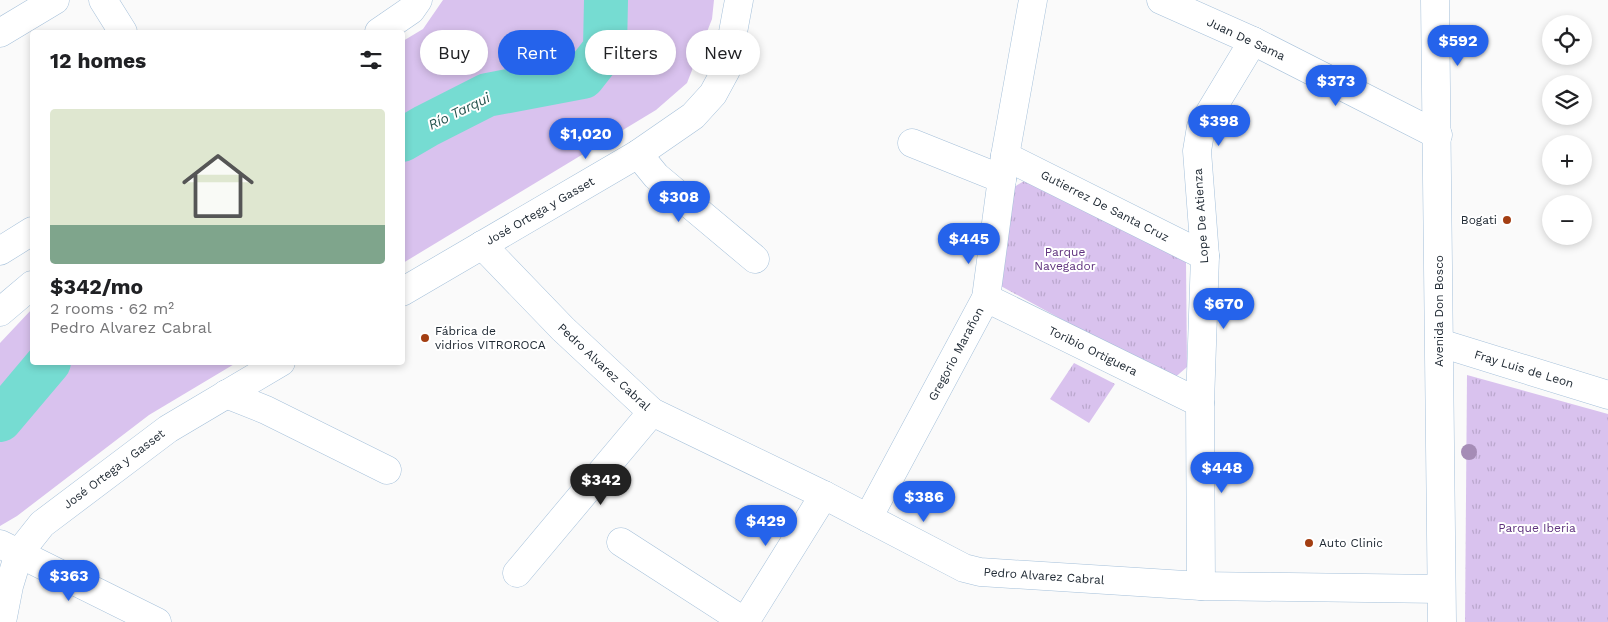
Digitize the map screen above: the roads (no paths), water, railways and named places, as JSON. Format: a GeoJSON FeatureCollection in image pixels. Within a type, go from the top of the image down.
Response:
{"type":"FeatureCollection","features":[{"type":"Feature","properties":{"kind":"street"},"geometry":{"type":"LineString","coordinates":[[0,33],[55,0]]}},
{"type":"Feature","properties":{"kind":"street"},"geometry":{"type":"LineString","coordinates":[[102,0],[123,30]]}},
{"type":"Feature","properties":{"kind":"street"},"geometry":{"type":"LineString","coordinates":[[382,30],[411,10],[418,0]]}},
{"type":"Feature","properties":{"kind":"street","name":"José Ortega y Gasset"},"geometry":{"type":"LineString","coordinates":[[405,290],[638,154],[693,116],[713,94],[726,70],[739,0]]}},
{"type":"Feature","properties":{"kind":"street","name":"Gregorio Marañon"},"geometry":{"type":"LineString","coordinates":[[868,518],[986,298],[1003,167],[1033,0]]}},
{"type":"Feature","properties":{"kind":"street","name":"Juan De Sama"},"geometry":{"type":"LineString","coordinates":[[1161,0],[1253,41],[1438,135]]}},
{"type":"Feature","properties":{"kind":"street","name":"Avenida Don Bosco"},"geometry":{"type":"LineString","coordinates":[[1436,0],[1442,622]]}},
{"type":"Feature","properties":{"kind":"street","name":"Lope De Atienza"},"geometry":{"type":"LineString","coordinates":[[1201,586],[1200,403],[1205,256],[1197,151],[1201,127],[1253,41]]}},
{"type":"Feature","properties":{"kind":"street","name":"Gutierrez De Santa Cruz"},"geometry":{"type":"LineString","coordinates":[[912,143],[1003,167],[1205,256]]}},
{"type":"Feature","properties":{"kind":"street"},"geometry":{"type":"LineString","coordinates":[[638,154],[656,176],[754,259]]}},
{"type":"Feature","properties":{"kind":"street"},"geometry":{"type":"LineString","coordinates":[[0,251],[30,232]]}},
{"type":"Feature","properties":{"kind":"street","name":"Pedro Alvarez Cabral"},"geometry":{"type":"LineString","coordinates":[[482,245],[564,329],[652,412],[824,495],[964,568],[980,572],[1201,586],[1442,589]]}},
{"type":"Feature","properties":{"kind":"street"},"geometry":{"type":"LineString","coordinates":[[0,312],[30,287]]}},
{"type":"Feature","properties":{"kind":"street","name":"Toribio Ortiguera"},"geometry":{"type":"LineString","coordinates":[[986,298],[1200,403]]}},
{"type":"Feature","properties":{"kind":"street","name":"Fray Luis de Leon"},"geometry":{"type":"LineString","coordinates":[[1440,344],[1608,395]]}},
{"type":"Feature","properties":{"kind":"street","name":"José Ortega y Gasset"},"geometry":{"type":"LineString","coordinates":[[2,622],[10,586],[10,549],[168,429],[276,365]]}},
{"type":"Feature","properties":{"kind":"street"},"geometry":{"type":"LineString","coordinates":[[226,394],[266,410],[387,470]]}},
{"type":"Feature","properties":{"kind":"street"},"geometry":{"type":"LineString","coordinates":[[517,573],[652,412]]}},
{"type":"Feature","properties":{"kind":"street"},"geometry":{"type":"LineString","coordinates":[[621,542],[745,622],[824,495]]}},
{"type":"Feature","properties":{"kind":"street"},"geometry":{"type":"LineString","coordinates":[[10,549],[157,622]]}},
{"type":"Feature","properties":{"kind":"waterway","name":"Río Tarqui"},"geometry":{"type":"LineString","coordinates":[[405,138],[487,95],[583,77],[605,49],[606,0]]}},
{"type":"Feature","properties":{"kind":"waterway","name":"Río Tarqui"},"geometry":{"type":"LineString","coordinates":[[0,420],[46,365]]}},
{"type":"Feature","properties":{"kind":"place","name":"Bogati"},"geometry":{"type":"Point","coordinates":[1507,220]}},
{"type":"Feature","properties":{"kind":"place","name":"Fábrica de vidrios VITROROCA"},"geometry":{"type":"Point","coordinates":[425,338]}},
{"type":"Feature","properties":{"kind":"place","name":"Auto Clinic"},"geometry":{"type":"Point","coordinates":[1309,543]}},
{"type":"Feature","properties":{"kind":"park label","name":"Parque Navegador"},"geometry":{"type":"Point","coordinates":[1065,259]}},
{"type":"Feature","properties":{"kind":"park label","name":"Parque Iberia"},"geometry":{"type":"Point","coordinates":[1537,528]}}]}
